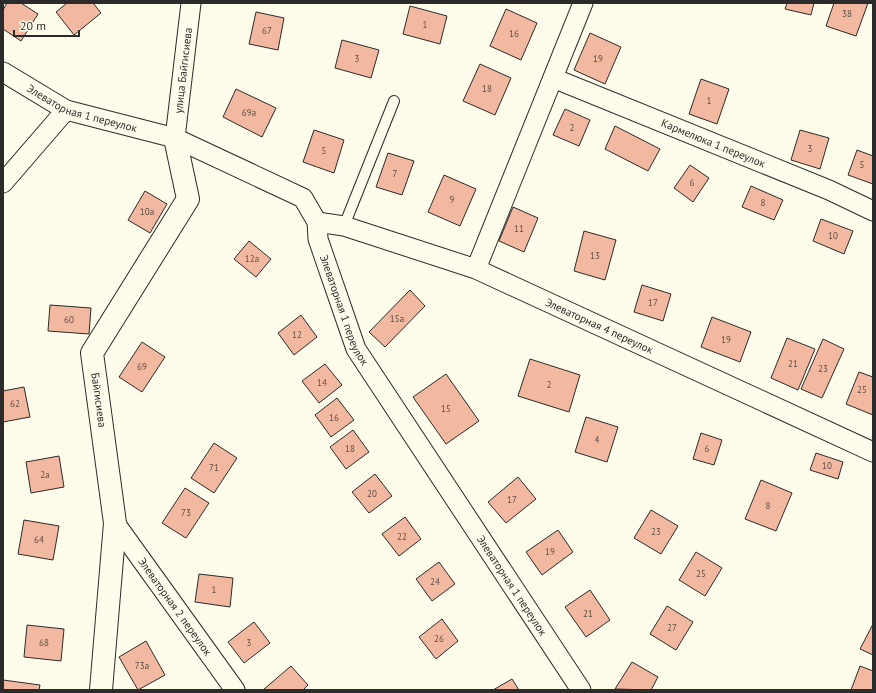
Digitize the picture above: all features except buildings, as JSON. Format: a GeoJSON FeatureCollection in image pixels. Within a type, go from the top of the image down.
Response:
{"type":"FeatureCollection","features":[{"type":"Feature","properties":{"kind":"street","name":"улица Байгисиева"},"geometry":{"type":"LineString","coordinates":[[175,138],[191,3]]}},
{"type":"Feature","properties":{"kind":"street"},"geometry":{"type":"LineString","coordinates":[[476,269],[582,3]]}},
{"type":"Feature","properties":{"kind":"street","name":"Элеваторная 1 переулок"},"geometry":{"type":"LineString","coordinates":[[3,72],[66,110],[175,138],[303,198],[317,222],[318,239],[356,349],[581,690]]}},
{"type":"Feature","properties":{"kind":"street","name":"Кармелюка 1 переулок"},"geometry":{"type":"LineString","coordinates":[[553,78],[830,190],[873,211]]}},
{"type":"Feature","properties":{"kind":"street"},"geometry":{"type":"LineString","coordinates":[[3,182],[66,110]]}},
{"type":"Feature","properties":{"kind":"street","name":"Байгисиева"},"geometry":{"type":"LineString","coordinates":[[101,690],[116,523],[92,353],[188,198],[175,138]]}},
{"type":"Feature","properties":{"kind":"street","name":"Элеваторная 4 переулок"},"geometry":{"type":"LineString","coordinates":[[317,222],[344,226],[476,269],[873,452]]}},
{"type":"Feature","properties":{"kind":"street","name":"Элеваторная 2 переулок"},"geometry":{"type":"LineString","coordinates":[[116,523],[235,690]]}},
{"type":"Feature","properties":{"kind":"lane"},"geometry":{"type":"LineString","coordinates":[[344,226],[394,101]]}}]}
